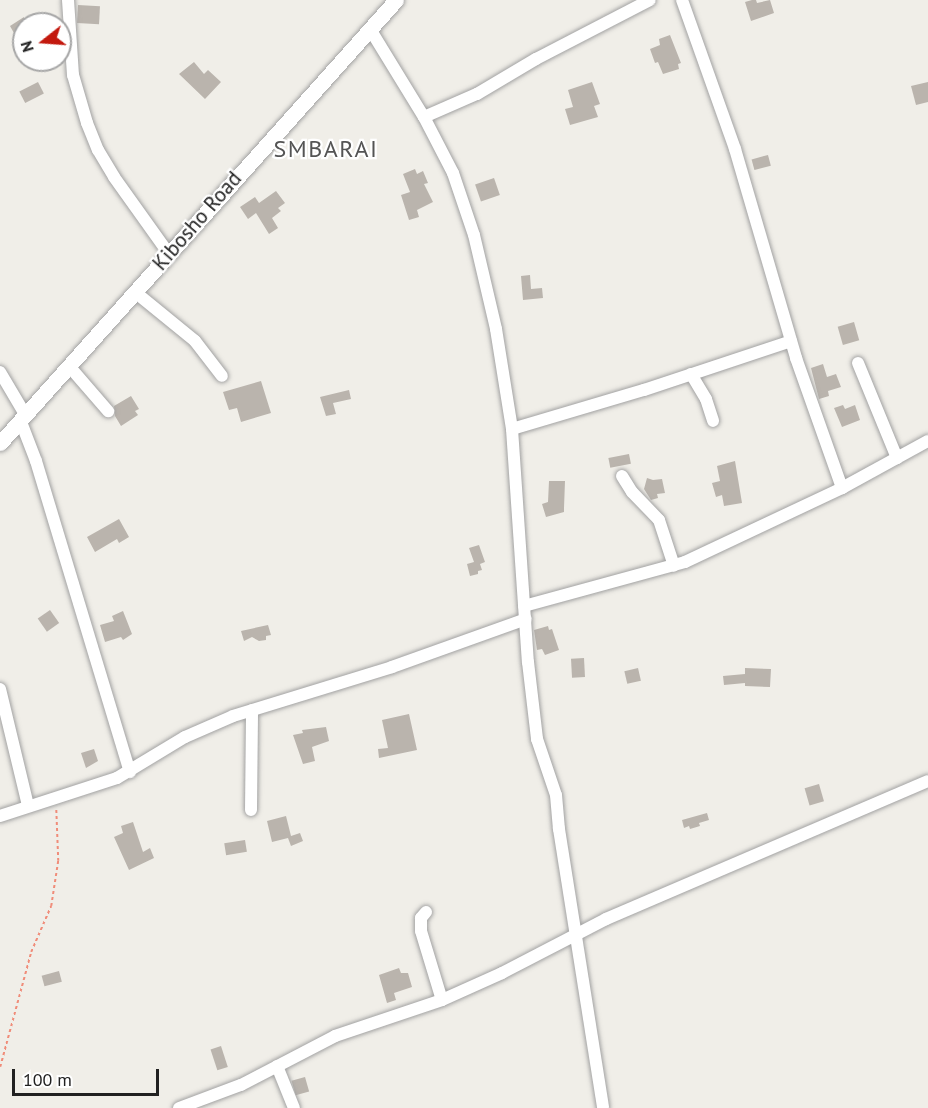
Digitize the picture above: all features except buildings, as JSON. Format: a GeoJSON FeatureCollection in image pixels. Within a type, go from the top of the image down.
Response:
{"type":"FeatureCollection","features":[{"type":"Feature","properties":{"kind":"street"},"geometry":{"type":"LineString","coordinates":[[68,0],[73,75],[87,123],[98,150],[114,177],[169,254]]}},
{"type":"Feature","properties":{"kind":"street","name":"Kibosho Road"},"geometry":{"type":"LineString","coordinates":[[0,443],[396,0]]}},
{"type":"Feature","properties":{"kind":"street"},"geometry":{"type":"LineString","coordinates":[[424,117],[477,94],[536,59],[650,0]]}},
{"type":"Feature","properties":{"kind":"street"},"geometry":{"type":"LineString","coordinates":[[682,0],[735,149],[791,341],[842,488]]}},
{"type":"Feature","properties":{"kind":"street"},"geometry":{"type":"LineString","coordinates":[[370,29],[424,117],[453,173],[474,235],[496,330],[512,429],[524,606],[537,739],[556,795],[559,829],[603,1108]]}},
{"type":"Feature","properties":{"kind":"street"},"geometry":{"type":"LineString","coordinates":[[135,292],[195,341],[222,376]]}},
{"type":"Feature","properties":{"kind":"street"},"geometry":{"type":"LineString","coordinates":[[512,429],[644,390],[791,341]]}},
{"type":"Feature","properties":{"kind":"street"},"geometry":{"type":"LineString","coordinates":[[858,363],[897,458]]}},
{"type":"Feature","properties":{"kind":"street"},"geometry":{"type":"LineString","coordinates":[[69,366],[108,411]]}},
{"type":"Feature","properties":{"kind":"street"},"geometry":{"type":"LineString","coordinates":[[0,372],[23,419],[130,772]]}},
{"type":"Feature","properties":{"kind":"street"},"geometry":{"type":"LineString","coordinates":[[691,374],[706,399],[713,421]]}},
{"type":"Feature","properties":{"kind":"street"},"geometry":{"type":"LineString","coordinates":[[524,606],[674,566],[735,540],[788,512],[842,488],[928,441]]}},
{"type":"Feature","properties":{"kind":"street"},"geometry":{"type":"LineString","coordinates":[[622,476],[632,492],[659,520],[674,566]]}},
{"type":"Feature","properties":{"kind":"street"},"geometry":{"type":"LineString","coordinates":[[0,816],[94,787],[130,772],[185,737],[252,710],[392,667],[526,619]]}},
{"type":"Feature","properties":{"kind":"street"},"geometry":{"type":"LineString","coordinates":[[0,689],[28,806]]}},
{"type":"Feature","properties":{"kind":"street"},"geometry":{"type":"LineString","coordinates":[[251,810],[252,710]]}},
{"type":"Feature","properties":{"kind":"street"},"geometry":{"type":"LineString","coordinates":[[179,1108],[242,1085],[335,1036],[442,1000],[502,973],[577,933],[928,781]]}},
{"type":"Feature","properties":{"kind":"street"},"geometry":{"type":"LineString","coordinates":[[426,912],[421,918],[421,931],[442,1000]]}},
{"type":"Feature","properties":{"kind":"street"},"geometry":{"type":"LineString","coordinates":[[276,1066],[294,1108]]}},
{"type":"Feature","properties":{"kind":"path"},"geometry":{"type":"LineString","coordinates":[[0,1066],[31,952],[51,906],[58,861],[56,798]]}},
{"type":"Feature","properties":{"kind":"district","name":"SMBARAI"},"geometry":{"type":"Point","coordinates":[326,149]}}]}
